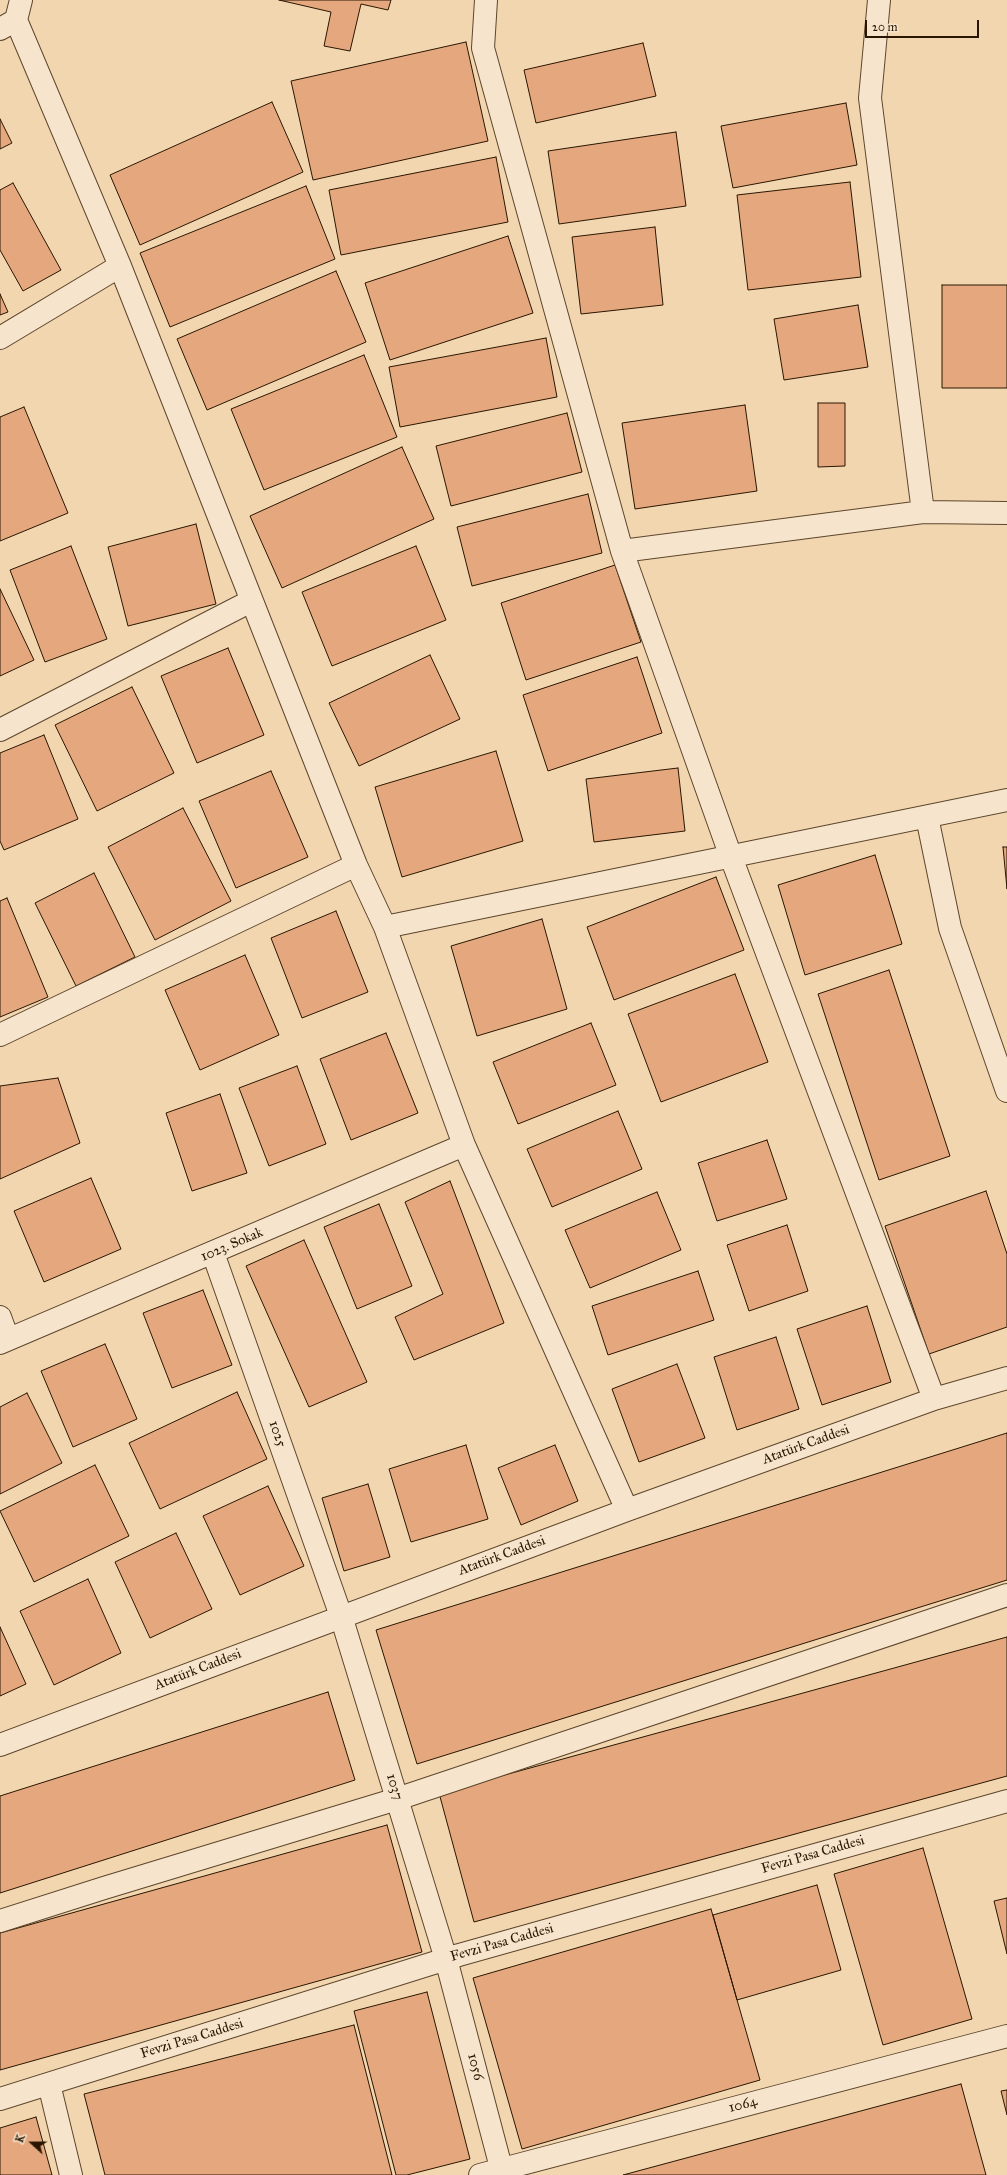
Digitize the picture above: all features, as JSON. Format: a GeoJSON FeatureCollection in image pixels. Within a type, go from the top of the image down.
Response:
{"type":"FeatureCollection","features":[{"type":"Feature","properties":{"kind":"street"},"geometry":{"type":"LineString","coordinates":[[486,0],[484,48],[622,551],[731,858],[934,1399]]}},
{"type":"Feature","properties":{"kind":"street"},"geometry":{"type":"LineString","coordinates":[[879,0],[870,98],[923,512]]}},
{"type":"Feature","properties":{"kind":"street"},"geometry":{"type":"LineString","coordinates":[[12,16],[120,266],[356,865],[385,927],[464,1145],[627,1510]]}},
{"type":"Feature","properties":{"kind":"street"},"geometry":{"type":"LineString","coordinates":[[0,338],[120,266]]}},
{"type":"Feature","properties":{"kind":"street"},"geometry":{"type":"LineString","coordinates":[[622,551],[923,512],[1007,513]]}},
{"type":"Feature","properties":{"kind":"street"},"geometry":{"type":"LineString","coordinates":[[0,730],[252,601]]}},
{"type":"Feature","properties":{"kind":"street"},"geometry":{"type":"LineString","coordinates":[[385,927],[731,858],[1007,800]]}},
{"type":"Feature","properties":{"kind":"street"},"geometry":{"type":"LineString","coordinates":[[927,817],[950,928],[1007,1091]]}},
{"type":"Feature","properties":{"kind":"street"},"geometry":{"type":"LineString","coordinates":[[0,1035],[356,865]]}},
{"type":"Feature","properties":{"kind":"street","name":"1023. Sokak"},"geometry":{"type":"LineString","coordinates":[[4,1341],[464,1145]]}},
{"type":"Feature","properties":{"kind":"street","name":"1025"},"geometry":{"type":"LineString","coordinates":[[213,1253],[341,1616]]}},
{"type":"Feature","properties":{"kind":"street"},"geometry":{"type":"LineString","coordinates":[[0,1318],[4,1341]]}},
{"type":"Feature","properties":{"kind":"street","name":"Atatürk Caddesi"},"geometry":{"type":"LineString","coordinates":[[0,1745],[627,1510],[934,1399],[1007,1378]]}},
{"type":"Feature","properties":{"kind":"street"},"geometry":{"type":"LineString","coordinates":[[0,1922],[104,1888],[397,1799],[1007,1595]]}},
{"type":"Feature","properties":{"kind":"street","name":"1037"},"geometry":{"type":"LineString","coordinates":[[341,1616],[446,1959]]}},
{"type":"Feature","properties":{"kind":"street","name":"Fevzi Pasa Caddesi"},"geometry":{"type":"LineString","coordinates":[[0,2099],[446,1959],[1007,1801]]}},
{"type":"Feature","properties":{"kind":"street","name":"1056"},"geometry":{"type":"LineString","coordinates":[[446,1959],[502,2172]]}},
{"type":"Feature","properties":{"kind":"street","name":"1064"},"geometry":{"type":"LineString","coordinates":[[480,2175],[502,2172],[1007,2036]]}},
{"type":"Feature","properties":{"kind":"street"},"geometry":{"type":"LineString","coordinates":[[49,2084],[71,2175]]}},
{"type":"Feature","properties":{"kind":"building"},"geometry":{"type":"Polygon","coordinates":[[[279,0],[391,0],[388,10],[361,4],[350,51],[324,46],[331,12],[279,0]]]}},
{"type":"Feature","properties":{"kind":"building"},"geometry":{"type":"Polygon","coordinates":[[[466,42],[488,141],[313,180],[291,81],[466,42]]]}},
{"type":"Feature","properties":{"kind":"building"},"geometry":{"type":"Polygon","coordinates":[[[643,43],[656,96],[536,123],[524,70],[643,43]]]}},
{"type":"Feature","properties":{"kind":"building"},"geometry":{"type":"Polygon","coordinates":[[[272,102],[303,172],[140,245],[110,175],[272,102]]]}},
{"type":"Feature","properties":{"kind":"building"},"geometry":{"type":"Polygon","coordinates":[[[846,103],[857,165],[733,188],[721,126],[846,103]]]}},
{"type":"Feature","properties":{"kind":"building"},"geometry":{"type":"Polygon","coordinates":[[[0,119],[12,143],[0,149],[0,119]]]}},
{"type":"Feature","properties":{"kind":"building"},"geometry":{"type":"Polygon","coordinates":[[[676,132],[686,206],[559,224],[548,151],[676,132]]]}},
{"type":"Feature","properties":{"kind":"building"},"geometry":{"type":"Polygon","coordinates":[[[496,157],[508,222],[341,255],[329,190],[496,157]]]}},
{"type":"Feature","properties":{"kind":"building"},"geometry":{"type":"Polygon","coordinates":[[[850,182],[861,277],[748,290],[737,195],[850,182]]]}},
{"type":"Feature","properties":{"kind":"building"},"geometry":{"type":"Polygon","coordinates":[[[13,183],[61,270],[23,291],[0,250],[0,190],[13,183]]]}},
{"type":"Feature","properties":{"kind":"building"},"geometry":{"type":"Polygon","coordinates":[[[306,186],[335,259],[170,327],[140,253],[306,186]]]}},
{"type":"Feature","properties":{"kind":"building"},"geometry":{"type":"Polygon","coordinates":[[[655,227],[663,305],[581,314],[572,237],[655,227]]]}},
{"type":"Feature","properties":{"kind":"building"},"geometry":{"type":"Polygon","coordinates":[[[508,236],[533,313],[390,360],[365,283],[508,236]]]}},
{"type":"Feature","properties":{"kind":"building"},"geometry":{"type":"Polygon","coordinates":[[[336,271],[366,342],[207,410],[177,339],[336,271]]]}},
{"type":"Feature","properties":{"kind":"building"},"geometry":{"type":"Polygon","coordinates":[[[942,285],[1007,285],[1007,388],[942,388],[942,285]]]}},
{"type":"Feature","properties":{"kind":"building"},"geometry":{"type":"Polygon","coordinates":[[[0,294],[8,312],[0,315],[0,294]]]}},
{"type":"Feature","properties":{"kind":"building"},"geometry":{"type":"Polygon","coordinates":[[[858,305],[868,367],[784,380],[774,319],[858,305]]]}},
{"type":"Feature","properties":{"kind":"building"},"geometry":{"type":"Polygon","coordinates":[[[546,338],[557,397],[400,427],[389,367],[546,338]]]}},
{"type":"Feature","properties":{"kind":"building"},"geometry":{"type":"Polygon","coordinates":[[[364,355],[397,437],[264,490],[231,409],[364,355]]]}},
{"type":"Feature","properties":{"kind":"building"},"geometry":{"type":"Polygon","coordinates":[[[818,403],[845,403],[845,466],[818,467],[818,403]]]}},
{"type":"Feature","properties":{"kind":"building"},"geometry":{"type":"Polygon","coordinates":[[[745,405],[757,491],[635,509],[622,423],[745,405]]]}},
{"type":"Feature","properties":{"kind":"building"},"geometry":{"type":"Polygon","coordinates":[[[24,407],[68,513],[0,541],[0,417],[24,407]]]}},
{"type":"Feature","properties":{"kind":"building"},"geometry":{"type":"Polygon","coordinates":[[[567,413],[582,472],[451,506],[436,446],[567,413]]]}},
{"type":"Feature","properties":{"kind":"building"},"geometry":{"type":"Polygon","coordinates":[[[402,447],[434,519],[282,588],[250,516],[402,447]]]}},
{"type":"Feature","properties":{"kind":"building"},"geometry":{"type":"Polygon","coordinates":[[[588,494],[602,553],[472,586],[457,527],[588,494]]]}},
{"type":"Feature","properties":{"kind":"building"},"geometry":{"type":"Polygon","coordinates":[[[196,524],[216,604],[128,626],[108,547],[196,524]]]}},
{"type":"Feature","properties":{"kind":"building"},"geometry":{"type":"Polygon","coordinates":[[[71,546],[107,639],[45,662],[10,570],[71,546]]]}},
{"type":"Feature","properties":{"kind":"building"},"geometry":{"type":"Polygon","coordinates":[[[416,546],[446,620],[332,666],[302,592],[416,546]]]}},
{"type":"Feature","properties":{"kind":"building"},"geometry":{"type":"Polygon","coordinates":[[[615,565],[641,642],[526,680],[501,603],[615,565]]]}},
{"type":"Feature","properties":{"kind":"building"},"geometry":{"type":"Polygon","coordinates":[[[0,589],[34,660],[0,676],[0,589]]]}},
{"type":"Feature","properties":{"kind":"building"},"geometry":{"type":"Polygon","coordinates":[[[228,648],[264,735],[197,763],[161,676],[228,648]]]}},
{"type":"Feature","properties":{"kind":"building"},"geometry":{"type":"Polygon","coordinates":[[[430,655],[460,719],[359,766],[329,703],[430,655]]]}},
{"type":"Feature","properties":{"kind":"building"},"geometry":{"type":"Polygon","coordinates":[[[637,657],[662,733],[548,771],[523,695],[637,657]]]}},
{"type":"Feature","properties":{"kind":"building"},"geometry":{"type":"Polygon","coordinates":[[[132,687],[174,773],[97,811],[55,725],[132,687]]]}},
{"type":"Feature","properties":{"kind":"building"},"geometry":{"type":"Polygon","coordinates":[[[44,735],[78,819],[4,850],[0,841],[0,753],[44,735]]]}},
{"type":"Feature","properties":{"kind":"building"},"geometry":{"type":"Polygon","coordinates":[[[496,751],[523,841],[402,877],[375,787],[496,751]]]}},
{"type":"Feature","properties":{"kind":"building"},"geometry":{"type":"Polygon","coordinates":[[[678,768],[685,831],[594,842],[586,779],[678,768]]]}},
{"type":"Feature","properties":{"kind":"building"},"geometry":{"type":"Polygon","coordinates":[[[271,771],[308,857],[236,888],[199,801],[271,771]]]}},
{"type":"Feature","properties":{"kind":"building"},"geometry":{"type":"Polygon","coordinates":[[[183,808],[231,901],[155,940],[108,847],[183,808]]]}},
{"type":"Feature","properties":{"kind":"building"},"geometry":{"type":"Polygon","coordinates":[[[1003,847],[1007,847],[1007,889],[1003,847]]]}},
{"type":"Feature","properties":{"kind":"building"},"geometry":{"type":"Polygon","coordinates":[[[875,855],[902,944],[805,975],[778,885],[875,855]]]}},
{"type":"Feature","properties":{"kind":"building"},"geometry":{"type":"Polygon","coordinates":[[[94,873],[135,957],[76,986],[35,903],[94,873]]]}},
{"type":"Feature","properties":{"kind":"building"},"geometry":{"type":"Polygon","coordinates":[[[716,877],[744,950],[614,1000],[587,927],[716,877]]]}},
{"type":"Feature","properties":{"kind":"building"},"geometry":{"type":"Polygon","coordinates":[[[7,898],[48,997],[0,1017],[0,901],[7,898]]]}},
{"type":"Feature","properties":{"kind":"building"},"geometry":{"type":"Polygon","coordinates":[[[336,911],[368,992],[302,1018],[271,938],[336,911]]]}},
{"type":"Feature","properties":{"kind":"building"},"geometry":{"type":"Polygon","coordinates":[[[542,919],[567,1009],[477,1036],[451,946],[542,919]]]}},
{"type":"Feature","properties":{"kind":"building"},"geometry":{"type":"Polygon","coordinates":[[[245,955],[279,1035],[200,1070],[165,990],[245,955]]]}},
{"type":"Feature","properties":{"kind":"building"},"geometry":{"type":"Polygon","coordinates":[[[889,970],[950,1156],[879,1180],[818,994],[889,970]]]}},
{"type":"Feature","properties":{"kind":"building"},"geometry":{"type":"Polygon","coordinates":[[[735,974],[768,1062],[661,1102],[628,1014],[735,974]]]}},
{"type":"Feature","properties":{"kind":"building"},"geometry":{"type":"Polygon","coordinates":[[[591,1023],[616,1085],[518,1124],[493,1062],[591,1023]]]}},
{"type":"Feature","properties":{"kind":"building"},"geometry":{"type":"Polygon","coordinates":[[[386,1033],[418,1113],[351,1140],[320,1059],[386,1033]]]}},
{"type":"Feature","properties":{"kind":"building"},"geometry":{"type":"Polygon","coordinates":[[[297,1066],[326,1144],[269,1166],[239,1088],[297,1066]]]}},
{"type":"Feature","properties":{"kind":"building"},"geometry":{"type":"Polygon","coordinates":[[[58,1078],[80,1143],[0,1179],[0,1086],[58,1078]]]}},
{"type":"Feature","properties":{"kind":"building"},"geometry":{"type":"Polygon","coordinates":[[[220,1094],[247,1173],[192,1191],[166,1113],[220,1094]]]}},
{"type":"Feature","properties":{"kind":"building"},"geometry":{"type":"Polygon","coordinates":[[[618,1111],[642,1169],[552,1207],[527,1149],[618,1111]]]}},
{"type":"Feature","properties":{"kind":"building"},"geometry":{"type":"Polygon","coordinates":[[[767,1140],[787,1199],[717,1221],[698,1163],[767,1140]]]}},
{"type":"Feature","properties":{"kind":"building"},"geometry":{"type":"Polygon","coordinates":[[[91,1178],[121,1249],[44,1282],[14,1211],[91,1178]]]}},
{"type":"Feature","properties":{"kind":"building"},"geometry":{"type":"Polygon","coordinates":[[[450,1181],[504,1323],[414,1360],[395,1317],[443,1294],[405,1202],[450,1181]]]}},
{"type":"Feature","properties":{"kind":"building"},"geometry":{"type":"Polygon","coordinates":[[[986,1191],[1007,1254],[1007,1327],[929,1354],[885,1226],[986,1191]]]}},
{"type":"Feature","properties":{"kind":"building"},"geometry":{"type":"Polygon","coordinates":[[[657,1192],[681,1250],[590,1288],[565,1230],[657,1192]]]}},
{"type":"Feature","properties":{"kind":"building"},"geometry":{"type":"Polygon","coordinates":[[[379,1204],[412,1286],[357,1309],[324,1227],[379,1204]]]}},
{"type":"Feature","properties":{"kind":"building"},"geometry":{"type":"Polygon","coordinates":[[[787,1225],[808,1291],[749,1311],[727,1245],[787,1225]]]}},
{"type":"Feature","properties":{"kind":"building"},"geometry":{"type":"Polygon","coordinates":[[[304,1240],[367,1382],[309,1407],[246,1266],[304,1240]]]}},
{"type":"Feature","properties":{"kind":"building"},"geometry":{"type":"Polygon","coordinates":[[[698,1271],[714,1320],[608,1355],[592,1306],[698,1271]]]}},
{"type":"Feature","properties":{"kind":"building"},"geometry":{"type":"Polygon","coordinates":[[[203,1290],[232,1365],[172,1388],[143,1313],[203,1290]]]}},
{"type":"Feature","properties":{"kind":"building"},"geometry":{"type":"Polygon","coordinates":[[[867,1306],[891,1382],[822,1405],[797,1329],[867,1306]]]}},
{"type":"Feature","properties":{"kind":"building"},"geometry":{"type":"Polygon","coordinates":[[[776,1337],[799,1409],[737,1430],[714,1357],[776,1337]]]}},
{"type":"Feature","properties":{"kind":"building"},"geometry":{"type":"Polygon","coordinates":[[[105,1344],[137,1419],[73,1447],[41,1371],[105,1344]]]}},
{"type":"Feature","properties":{"kind":"building"},"geometry":{"type":"Polygon","coordinates":[[[677,1364],[705,1438],[639,1462],[612,1389],[677,1364]]]}},
{"type":"Feature","properties":{"kind":"building"},"geometry":{"type":"Polygon","coordinates":[[[237,1392],[267,1459],[160,1509],[129,1443],[237,1392]]]}},
{"type":"Feature","properties":{"kind":"building"},"geometry":{"type":"Polygon","coordinates":[[[27,1393],[62,1463],[0,1494],[0,1407],[27,1393]]]}},
{"type":"Feature","properties":{"kind":"building"},"geometry":{"type":"Polygon","coordinates":[[[1007,1433],[1007,1580],[417,1764],[376,1630],[1007,1433]]]}},
{"type":"Feature","properties":{"kind":"building"},"geometry":{"type":"Polygon","coordinates":[[[466,1445],[488,1519],[411,1542],[389,1469],[466,1445]]]}},
{"type":"Feature","properties":{"kind":"building"},"geometry":{"type":"Polygon","coordinates":[[[555,1445],[578,1501],[521,1525],[498,1468],[555,1445]]]}},
{"type":"Feature","properties":{"kind":"building"},"geometry":{"type":"Polygon","coordinates":[[[95,1465],[129,1536],[34,1582],[0,1511],[95,1465]]]}},
{"type":"Feature","properties":{"kind":"building"},"geometry":{"type":"Polygon","coordinates":[[[368,1484],[390,1557],[344,1571],[322,1498],[368,1484]]]}},
{"type":"Feature","properties":{"kind":"building"},"geometry":{"type":"Polygon","coordinates":[[[268,1486],[304,1566],[240,1595],[203,1516],[268,1486]]]}},
{"type":"Feature","properties":{"kind":"building"},"geometry":{"type":"Polygon","coordinates":[[[176,1533],[212,1609],[150,1638],[115,1562],[176,1533]]]}},
{"type":"Feature","properties":{"kind":"building"},"geometry":{"type":"Polygon","coordinates":[[[88,1579],[121,1653],[54,1685],[20,1611],[88,1579]]]}},
{"type":"Feature","properties":{"kind":"building"},"geometry":{"type":"Polygon","coordinates":[[[0,1627],[26,1684],[0,1696],[0,1627]]]}},
{"type":"Feature","properties":{"kind":"building"},"geometry":{"type":"Polygon","coordinates":[[[1007,1637],[1007,1776],[474,1922],[439,1793],[1007,1637]]]}},
{"type":"Feature","properties":{"kind":"building"},"geometry":{"type":"Polygon","coordinates":[[[328,1692],[355,1780],[0,1893],[0,1796],[328,1692]]]}},
{"type":"Feature","properties":{"kind":"building"},"geometry":{"type":"Polygon","coordinates":[[[387,1825],[422,1952],[0,2070],[0,1933],[387,1825]]]}},
{"type":"Feature","properties":{"kind":"building"},"geometry":{"type":"Polygon","coordinates":[[[923,1848],[972,2019],[883,2045],[834,1874],[923,1848]]]}},
{"type":"Feature","properties":{"kind":"building"},"geometry":{"type":"Polygon","coordinates":[[[817,1885],[841,1970],[737,2000],[713,1915],[817,1885]]]}},
{"type":"Feature","properties":{"kind":"building"},"geometry":{"type":"Polygon","coordinates":[[[1007,1898],[1007,1954],[994,1901],[1007,1898]]]}},
{"type":"Feature","properties":{"kind":"building"},"geometry":{"type":"Polygon","coordinates":[[[711,1909],[760,2080],[522,2149],[473,1978],[711,1909]]]}},
{"type":"Feature","properties":{"kind":"building"},"geometry":{"type":"Polygon","coordinates":[[[427,1992],[470,2159],[407,2175],[396,2175],[354,2011],[427,1992]]]}},
{"type":"Feature","properties":{"kind":"building"},"geometry":{"type":"Polygon","coordinates":[[[354,2025],[392,2175],[105,2175],[84,2094],[354,2025]]]}},
{"type":"Feature","properties":{"kind":"building"},"geometry":{"type":"Polygon","coordinates":[[[961,2084],[986,2175],[623,2175],[961,2084]]]}},
{"type":"Feature","properties":{"kind":"building"},"geometry":{"type":"Polygon","coordinates":[[[1007,2090],[1007,2115],[1001,2091],[1007,2090]]]}},
{"type":"Feature","properties":{"kind":"building"},"geometry":{"type":"Polygon","coordinates":[[[36,2117],[52,2175],[0,2175],[0,2128],[36,2117]]]}}]}
